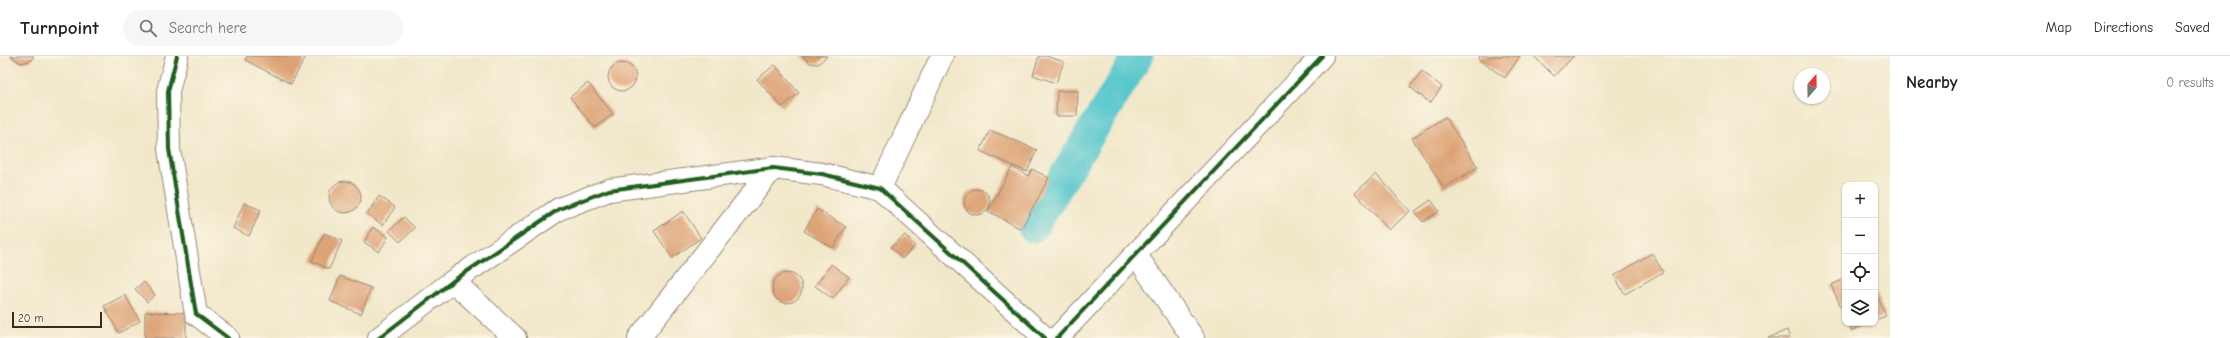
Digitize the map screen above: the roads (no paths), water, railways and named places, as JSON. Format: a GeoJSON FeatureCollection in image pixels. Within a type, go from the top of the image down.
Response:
{"type":"FeatureCollection","features":[{"type":"Feature","properties":{"kind":"street"},"geometry":{"type":"LineString","coordinates":[[178,56],[168,91],[169,149],[196,314],[228,338]]}},
{"type":"Feature","properties":{"kind":"street"},"geometry":{"type":"LineString","coordinates":[[880,188],[942,56]]}},
{"type":"Feature","properties":{"kind":"street"},"geometry":{"type":"LineString","coordinates":[[1057,338],[1322,56]]}},
{"type":"Feature","properties":{"kind":"street"},"geometry":{"type":"LineString","coordinates":[[640,338],[773,168]]}},
{"type":"Feature","properties":{"kind":"street"},"geometry":{"type":"LineString","coordinates":[[379,338],[452,281],[559,210],[609,190],[773,168],[822,174],[880,188],[1045,338]]}},
{"type":"Feature","properties":{"kind":"street"},"geometry":{"type":"LineString","coordinates":[[1136,255],[1193,338]]}},
{"type":"Feature","properties":{"kind":"street"},"geometry":{"type":"LineString","coordinates":[[452,281],[515,338]]}},
{"type":"Feature","properties":{"kind":"waterway"},"geometry":{"type":"LineString","coordinates":[[1033,227],[1138,56]]}}]}
